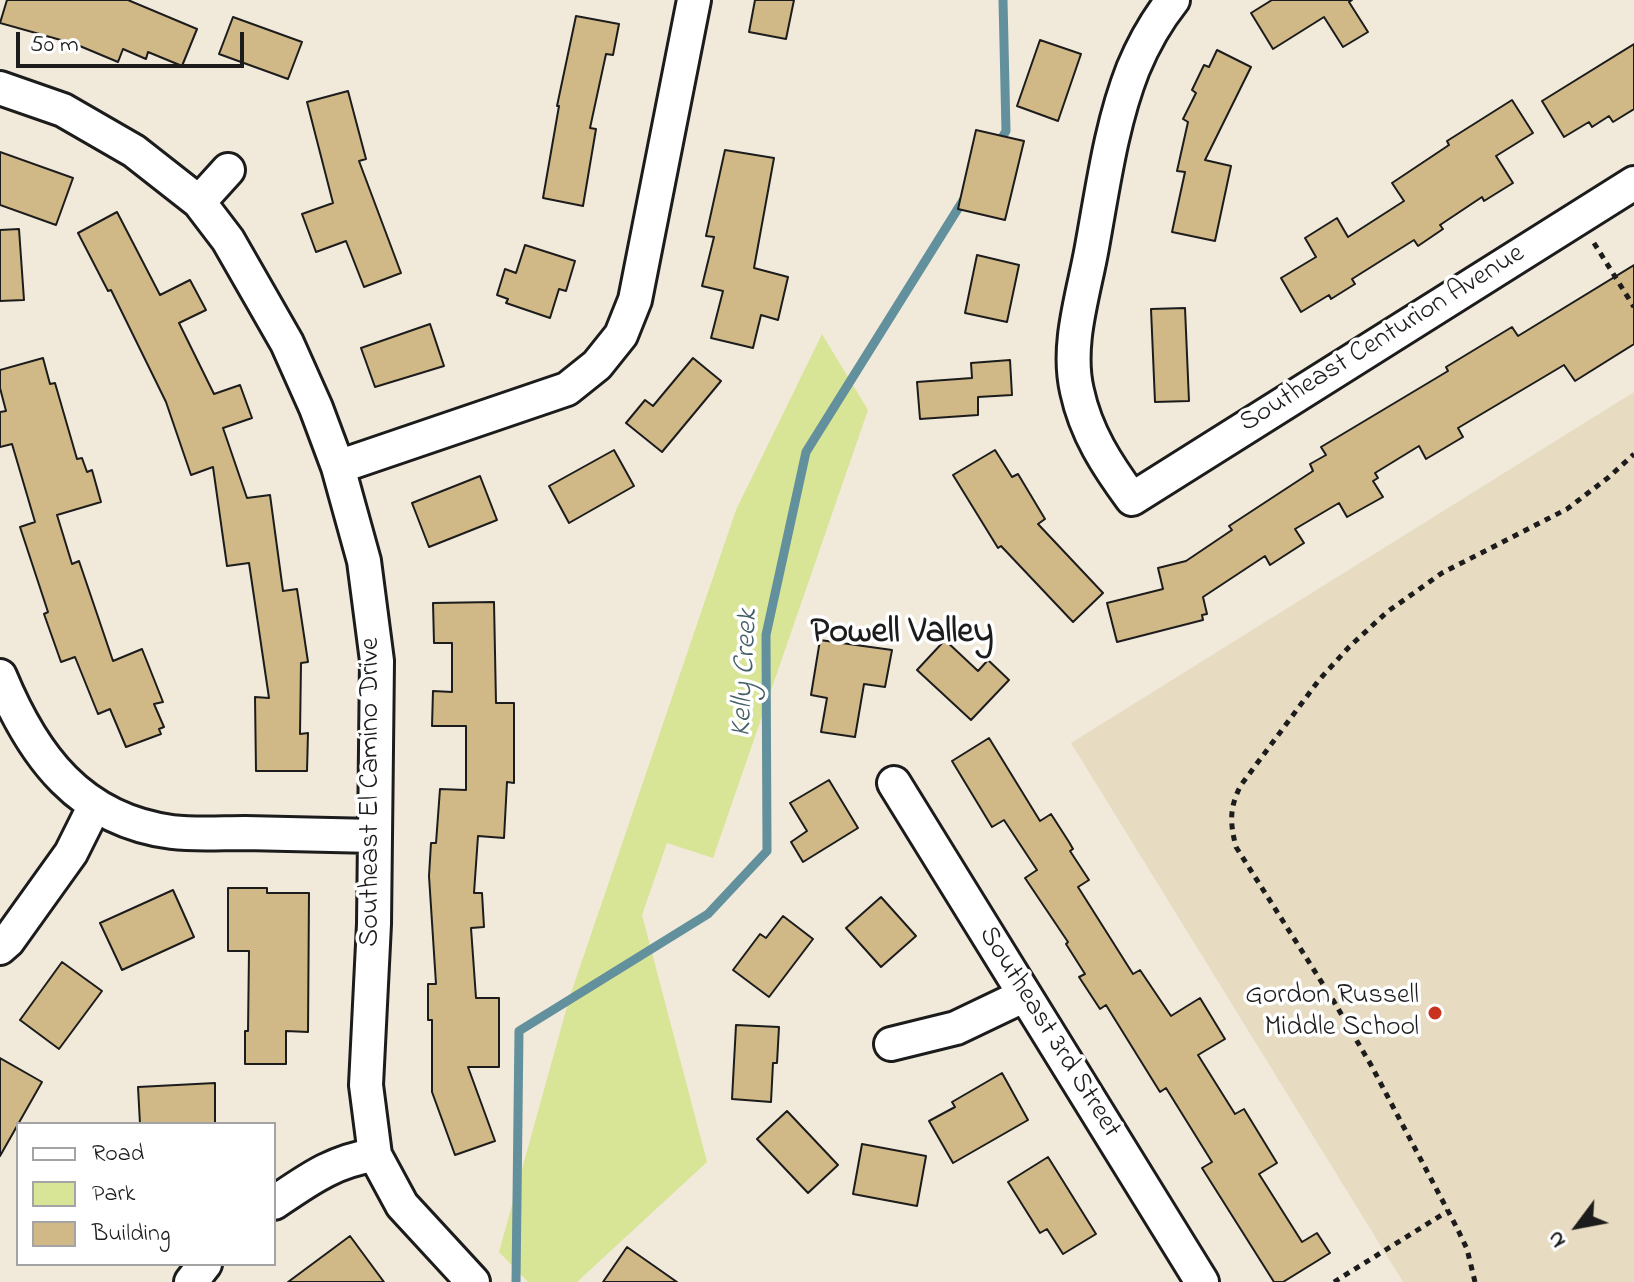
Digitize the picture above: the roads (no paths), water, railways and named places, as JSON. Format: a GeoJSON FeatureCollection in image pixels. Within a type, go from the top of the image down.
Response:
{"type":"FeatureCollection","features":[{"type":"Feature","properties":{"kind":"street"},"geometry":{"type":"LineString","coordinates":[[338,467],[567,389],[597,365],[621,335],[635,300],[694,0]]}},
{"type":"Feature","properties":{"kind":"street","name":"Southeast Centurion Avenue"},"geometry":{"type":"LineString","coordinates":[[1173,0],[1150,35],[1121,106],[1073,353],[1076,389],[1086,424],[1101,456],[1132,499],[1634,183]]}},
{"type":"Feature","properties":{"kind":"street","name":"Southeast El Camino Drive"},"geometry":{"type":"LineString","coordinates":[[0,88],[63,110],[134,151],[199,202],[228,240],[287,343],[338,467],[364,561],[377,661],[374,924],[366,1085],[375,1155],[402,1205],[473,1282]]}},
{"type":"Feature","properties":{"kind":"street"},"geometry":{"type":"LineString","coordinates":[[199,202],[228,170]]}},
{"type":"Feature","properties":{"kind":"street"},"geometry":{"type":"LineString","coordinates":[[0,676],[15,712],[35,747],[60,777],[95,805],[133,822],[171,832],[374,836]]}},
{"type":"Feature","properties":{"kind":"street","name":"Southeast 3rd Street"},"geometry":{"type":"LineString","coordinates":[[894,783],[1202,1282]]}},
{"type":"Feature","properties":{"kind":"street"},"geometry":{"type":"LineString","coordinates":[[0,948],[71,853],[95,805]]}},
{"type":"Feature","properties":{"kind":"street"},"geometry":{"type":"LineString","coordinates":[[891,1044],[956,1028],[1025,995]]}},
{"type":"Feature","properties":{"kind":"street"},"geometry":{"type":"LineString","coordinates":[[276,1202],[305,1181],[349,1159],[375,1155]]}},
{"type":"Feature","properties":{"kind":"street"},"geometry":{"type":"LineString","coordinates":[[191,1282],[203,1266]]}},
{"type":"Feature","properties":{"kind":"waterway","name":"Kelly Creek"},"geometry":{"type":"LineString","coordinates":[[997,146],[1006,131],[1003,0]]}},
{"type":"Feature","properties":{"kind":"waterway","name":"Kelly Creek"},"geometry":{"type":"LineString","coordinates":[[516,1282],[519,1031],[708,914],[767,851],[766,635],[806,452],[964,199]]}},
{"type":"Feature","properties":{"kind":"place","name":"Gordon Russell Middle School"},"geometry":{"type":"Point","coordinates":[1435,1013]}},
{"type":"Feature","properties":{"kind":"district","name":"Powell Valley"},"geometry":{"type":"Point","coordinates":[902,635]}}]}
